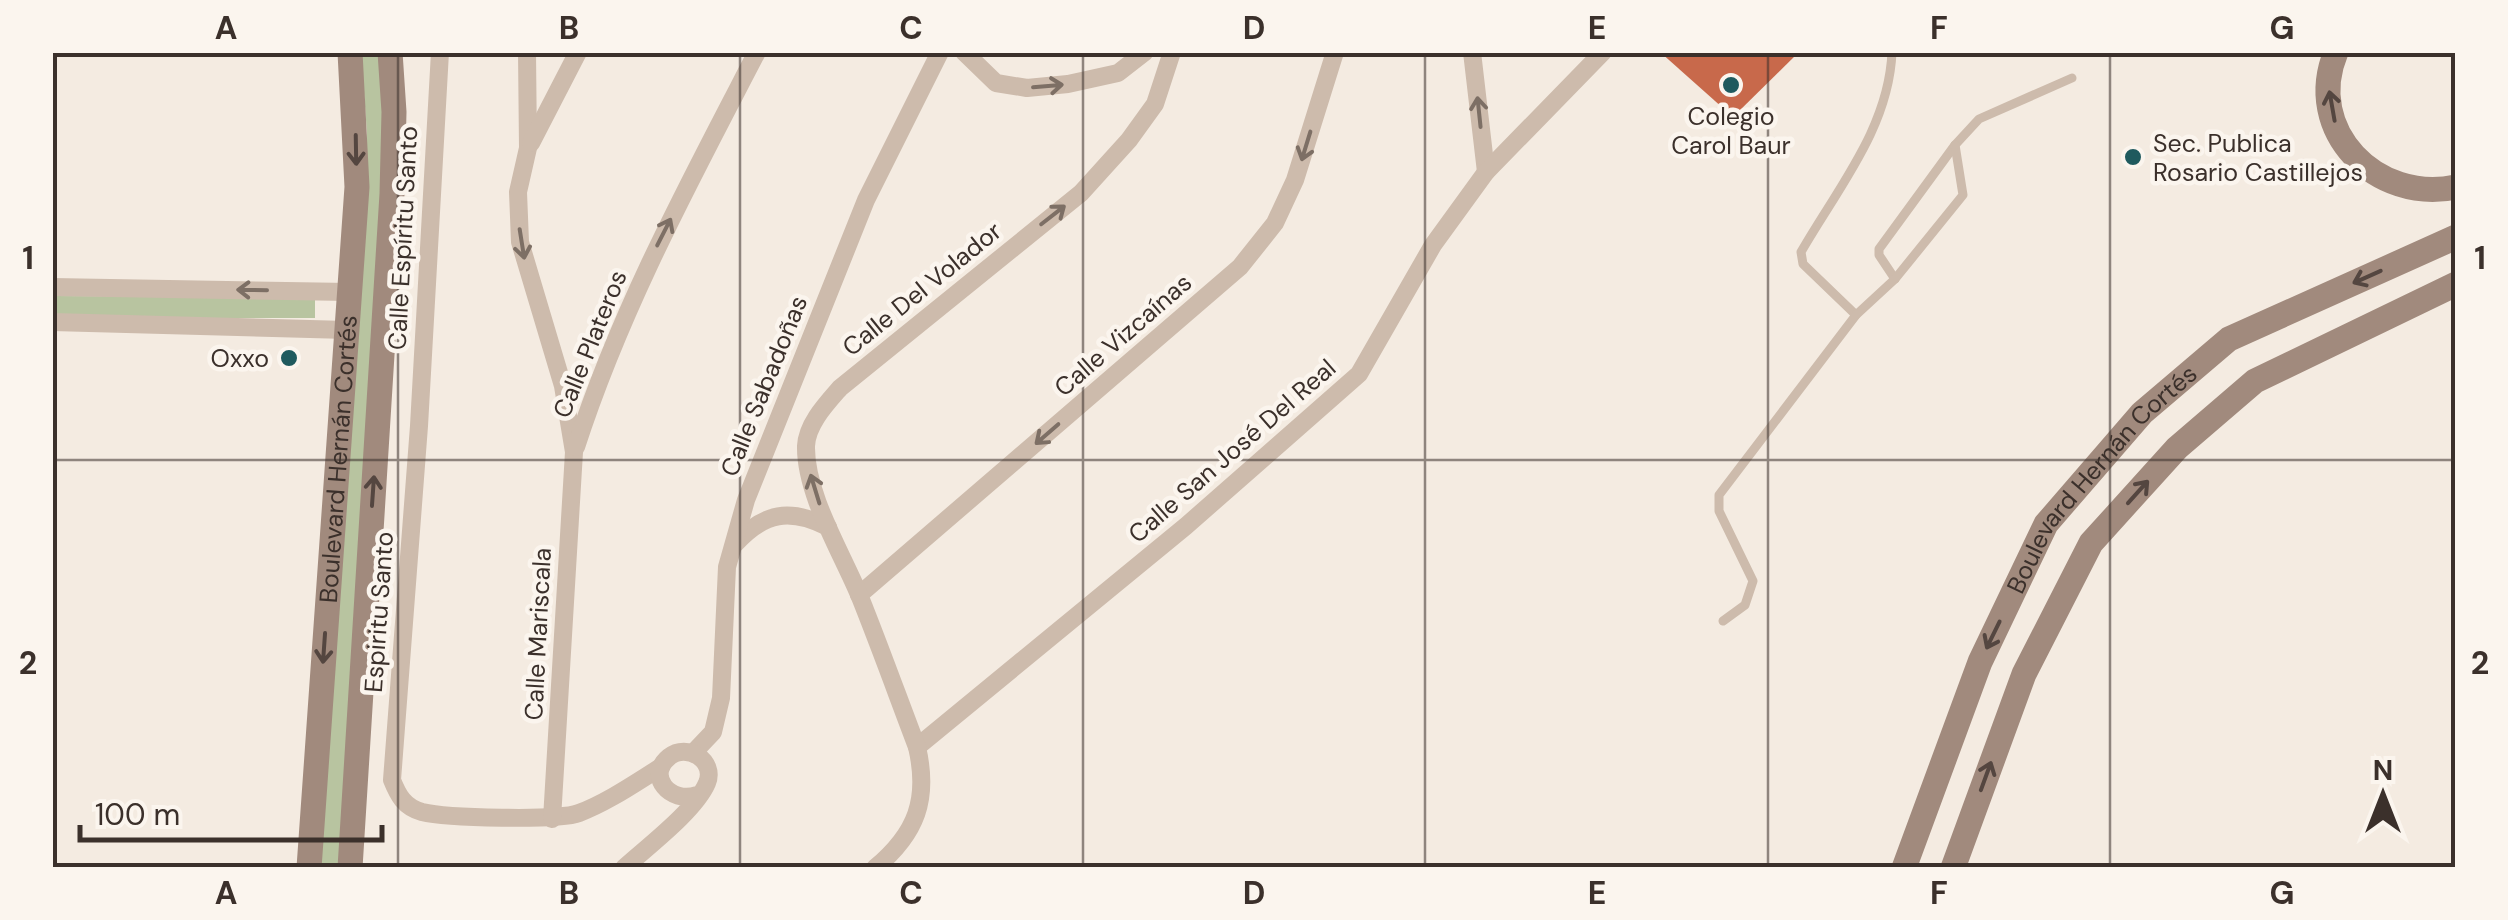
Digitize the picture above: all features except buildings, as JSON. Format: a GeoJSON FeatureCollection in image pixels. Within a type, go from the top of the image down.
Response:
{"type":"FeatureCollection","features":[{"type":"Feature","properties":{"kind":"main road","name":"Boulevard Hernán Cortés"},"geometry":{"type":"LineString","coordinates":[[309,868],[357,187],[350,52]]}},
{"type":"Feature","properties":{"kind":"main road","name":"Boulevard Hernán Cortés"},"geometry":{"type":"LineString","coordinates":[[350,868],[392,194],[394,112],[390,52]]}},
{"type":"Feature","properties":{"kind":"main road"},"geometry":{"type":"LineString","coordinates":[[2336,52],[2329,84],[2332,113],[2340,140],[2358,163],[2383,179],[2410,188],[2456,187]]}},
{"type":"Feature","properties":{"kind":"main road","name":"Boulevard Hernán Cortés"},"geometry":{"type":"LineString","coordinates":[[1904,868],[1980,662],[2046,524],[2142,412],[2229,339],[2456,237]]}},
{"type":"Feature","properties":{"kind":"main road","name":"Boulevard Hernán Cortés"},"geometry":{"type":"LineString","coordinates":[[1952,868],[2024,674],[2091,543],[2177,448],[2255,382],[2456,284]]}},
{"type":"Feature","properties":{"kind":"main road"},"geometry":{"type":"LineString","coordinates":[[1920,823],[1964,837]]}},
{"type":"Feature","properties":{"kind":"street","name":"Calle Espíritu Santo"},"geometry":{"type":"LineString","coordinates":[[419,426],[440,52]]}},
{"type":"Feature","properties":{"kind":"street","name":"Calle Plateros"},"geometry":{"type":"LineString","coordinates":[[527,52],[528,148],[518,192],[520,242],[563,386],[574,452]]}},
{"type":"Feature","properties":{"kind":"street"},"geometry":{"type":"LineString","coordinates":[[528,148],[578,52]]}},
{"type":"Feature","properties":{"kind":"street","name":"Calle Plateros"},"geometry":{"type":"LineString","coordinates":[[574,452],[601,369],[757,52]]}},
{"type":"Feature","properties":{"kind":"street","name":"Calle Sabadoñas"},"geometry":{"type":"LineString","coordinates":[[694,752],[713,732],[721,698],[727,567],[746,500],[866,200],[940,52]]}},
{"type":"Feature","properties":{"kind":"street"},"geometry":{"type":"LineString","coordinates":[[964,52],[996,82],[1027,88],[1118,73],[1145,52]]}},
{"type":"Feature","properties":{"kind":"street","name":"Calle Del Volador"},"geometry":{"type":"LineString","coordinates":[[859,595],[812,482],[806,445],[816,417],[840,388],[1081,193],[1129,140],[1155,104],[1172,52]]}},
{"type":"Feature","properties":{"kind":"street","name":"Calle Vizcaínas"},"geometry":{"type":"LineString","coordinates":[[859,595],[1240,266],[1275,223],[1295,180],[1335,52]]}},
{"type":"Feature","properties":{"kind":"street"},"geometry":{"type":"LineString","coordinates":[[1472,52],[1486,172]]}},
{"type":"Feature","properties":{"kind":"street","name":"Calle San José Del Real"},"geometry":{"type":"LineString","coordinates":[[917,747],[1186,526],[1359,374],[1433,246],[1486,172],[1603,52]]}},
{"type":"Feature","properties":{"kind":"street"},"geometry":{"type":"LineString","coordinates":[[52,287],[350,292]]}},
{"type":"Feature","properties":{"kind":"street"},"geometry":{"type":"LineString","coordinates":[[76,287],[76,322]]}},
{"type":"Feature","properties":{"kind":"street"},"geometry":{"type":"LineString","coordinates":[[52,322],[347,330]]}},
{"type":"Feature","properties":{"kind":"street","name":"Espiritu Santo"},"geometry":{"type":"LineString","coordinates":[[419,426],[392,780],[400,800],[421,812],[552,818]]}},
{"type":"Feature","properties":{"kind":"street","name":"Calle Mariscala"},"geometry":{"type":"LineString","coordinates":[[552,818],[574,452]]}},
{"type":"Feature","properties":{"kind":"street"},"geometry":{"type":"LineString","coordinates":[[731,548],[762,520],[805,516],[828,528]]}},
{"type":"Feature","properties":{"kind":"street"},"geometry":{"type":"LineString","coordinates":[[859,595],[917,747],[923,773],[921,806],[904,839],[875,868]]}},
{"type":"Feature","properties":{"kind":"street"},"geometry":{"type":"LineString","coordinates":[[624,868],[680,818],[706,786],[706,763],[694,752],[679,751],[667,758],[662,767],[666,790],[687,798],[697,795]]}},
{"type":"Feature","properties":{"kind":"street"},"geometry":{"type":"LineString","coordinates":[[552,818],[598,805],[662,767]]}},
{"type":"Feature","properties":{"kind":"lane"},"geometry":{"type":"LineString","coordinates":[[1856,315],[1803,264],[1802,252],[1860,155],[1884,102],[1892,52]]}},
{"type":"Feature","properties":{"kind":"lane"},"geometry":{"type":"LineString","coordinates":[[1894,279],[1879,249],[1955,145],[1979,120],[2072,78]]}},
{"type":"Feature","properties":{"kind":"lane"},"geometry":{"type":"LineString","coordinates":[[1723,621],[1745,605],[1753,581],[1719,512],[1719,495],[1856,315],[1894,279],[1963,196],[1955,145]]}},
{"type":"Feature","properties":{"kind":"green space"},"geometry":{"type":"Polygon","coordinates":[[[361,53],[385,53],[391,112],[349,867],[314,868],[367,133],[361,53]]]}},
{"type":"Feature","properties":{"kind":"green space"},"geometry":{"type":"Polygon","coordinates":[[[53,296],[315,297],[315,318],[53,318],[53,296]]]}},
{"type":"Feature","properties":{"kind":"place","name":"Colegio Carol Baur"},"geometry":{"type":"Point","coordinates":[1731,85]}},
{"type":"Feature","properties":{"kind":"place","name":"Sec. Publica Rosario Castillejos"},"geometry":{"type":"Point","coordinates":[2133,157]}},
{"type":"Feature","properties":{"kind":"place","name":"Oxxo"},"geometry":{"type":"Point","coordinates":[289,358]}}]}
